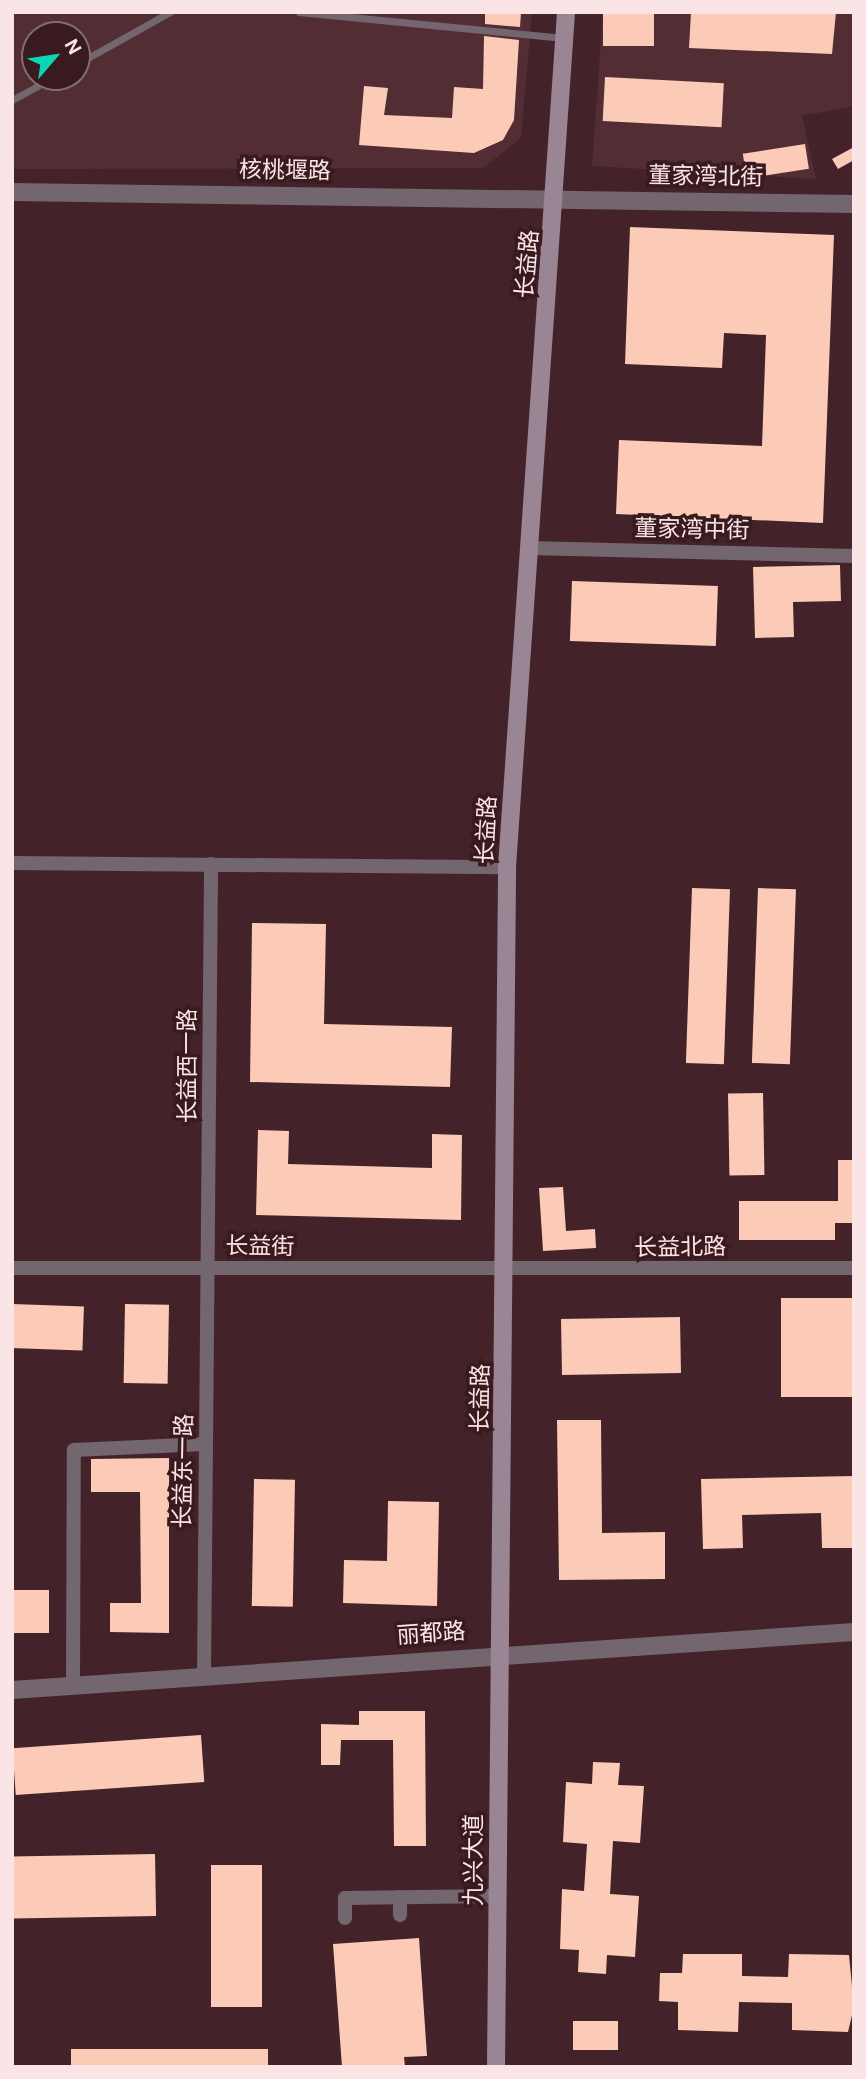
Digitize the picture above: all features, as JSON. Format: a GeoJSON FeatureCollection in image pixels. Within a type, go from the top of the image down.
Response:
{"type":"FeatureCollection","features":[{"type":"Feature","properties":{"kind":"main road","name":"长益路"},"geometry":{"type":"LineString","coordinates":[[499,1653],[507,1272],[507,867],[556,197],[566,12]]}},
{"type":"Feature","properties":{"kind":"main road","name":"九兴大道"},"geometry":{"type":"LineString","coordinates":[[496,2067],[499,1653]]}},
{"type":"Feature","properties":{"kind":"street","name":"核桃堰路"},"geometry":{"type":"LineString","coordinates":[[12,192],[556,197]]}},
{"type":"Feature","properties":{"kind":"street","name":"董家湾北街"},"geometry":{"type":"LineString","coordinates":[[556,197],[854,204]]}},
{"type":"Feature","properties":{"kind":"street","name":"董家湾中街"},"geometry":{"type":"LineString","coordinates":[[529,548],[854,556]]}},
{"type":"Feature","properties":{"kind":"street"},"geometry":{"type":"LineString","coordinates":[[12,863],[507,867]]}},
{"type":"Feature","properties":{"kind":"street","name":"长益西一路"},"geometry":{"type":"LineString","coordinates":[[208,1268],[211,864]]}},
{"type":"Feature","properties":{"kind":"street","name":"长益街"},"geometry":{"type":"LineString","coordinates":[[12,1268],[507,1272]]}},
{"type":"Feature","properties":{"kind":"street","name":"长益东一路"},"geometry":{"type":"LineString","coordinates":[[204,1674],[208,1268]]}},
{"type":"Feature","properties":{"kind":"street","name":"长益北路"},"geometry":{"type":"LineString","coordinates":[[507,1272],[854,1268]]}},
{"type":"Feature","properties":{"kind":"street"},"geometry":{"type":"LineString","coordinates":[[73,1685],[74,1450],[205,1444]]}},
{"type":"Feature","properties":{"kind":"street","name":"丽都路"},"geometry":{"type":"LineString","coordinates":[[12,1690],[499,1653],[854,1632]]}},
{"type":"Feature","properties":{"kind":"street"},"geometry":{"type":"LineString","coordinates":[[345,1918],[345,1898],[498,1896]]}},
{"type":"Feature","properties":{"kind":"street"},"geometry":{"type":"LineString","coordinates":[[400,1897],[400,1915]]}},
{"type":"Feature","properties":{"kind":"lane"},"geometry":{"type":"LineString","coordinates":[[91,56],[170,12]]}},
{"type":"Feature","properties":{"kind":"lane"},"geometry":{"type":"LineString","coordinates":[[299,12],[565,38]]}},
{"type":"Feature","properties":{"kind":"lane"},"geometry":{"type":"LineString","coordinates":[[12,100],[28,91]]}},
{"type":"Feature","properties":{"kind":"shaded area"},"geometry":{"type":"Polygon","coordinates":[[[12,12],[532,12],[521,138],[483,168],[12,169],[12,12]]]}},
{"type":"Feature","properties":{"kind":"shaded area"},"geometry":{"type":"Polygon","coordinates":[[[603,12],[854,12],[854,106],[802,116],[816,179],[592,166],[603,12]]]}},
{"type":"Feature","properties":{"kind":"building"},"geometry":{"type":"Polygon","coordinates":[[[485,12],[521,12],[520,27],[485,24],[485,12]]]}},
{"type":"Feature","properties":{"kind":"building"},"geometry":{"type":"Polygon","coordinates":[[[603,12],[654,12],[654,46],[603,46],[603,12]]]}},
{"type":"Feature","properties":{"kind":"building"},"geometry":{"type":"Polygon","coordinates":[[[691,12],[836,12],[832,54],[689,48],[691,12]]]}},
{"type":"Feature","properties":{"kind":"building"},"geometry":{"type":"Polygon","coordinates":[[[484,36],[519,40],[514,120],[503,140],[474,153],[359,145],[364,86],[388,88],[384,115],[452,118],[454,87],[483,89],[484,36]]]}},
{"type":"Feature","properties":{"kind":"building"},"geometry":{"type":"Polygon","coordinates":[[[605,77],[724,83],[722,127],[603,121],[605,77]]]}},
{"type":"Feature","properties":{"kind":"building"},"geometry":{"type":"Polygon","coordinates":[[[805,144],[809,169],[747,179],[743,154],[805,144]]]}},
{"type":"Feature","properties":{"kind":"building"},"geometry":{"type":"Polygon","coordinates":[[[854,147],[854,160],[838,169],[832,159],[854,147]]]}},
{"type":"Feature","properties":{"kind":"building"},"geometry":{"type":"Polygon","coordinates":[[[630,227],[834,235],[823,523],[616,514],[619,440],[762,446],[766,335],[724,333],[722,368],[625,364],[630,227]]]}},
{"type":"Feature","properties":{"kind":"building"},"geometry":{"type":"Polygon","coordinates":[[[840,565],[841,601],[793,602],[794,637],[755,638],[753,567],[840,565]]]}},
{"type":"Feature","properties":{"kind":"building"},"geometry":{"type":"Polygon","coordinates":[[[572,581],[718,586],[716,646],[570,641],[572,581]]]}},
{"type":"Feature","properties":{"kind":"building"},"geometry":{"type":"Polygon","coordinates":[[[692,888],[730,889],[724,1064],[686,1063],[692,888]]]}},
{"type":"Feature","properties":{"kind":"building"},"geometry":{"type":"Polygon","coordinates":[[[758,888],[796,889],[790,1064],[752,1063],[758,888]]]}},
{"type":"Feature","properties":{"kind":"building"},"geometry":{"type":"Polygon","coordinates":[[[252,923],[326,924],[324,1024],[452,1027],[450,1087],[250,1082],[252,923]]]}},
{"type":"Feature","properties":{"kind":"building"},"geometry":{"type":"Polygon","coordinates":[[[763,1093],[764,1175],[729,1176],[728,1094],[763,1093]]]}},
{"type":"Feature","properties":{"kind":"building"},"geometry":{"type":"Polygon","coordinates":[[[258,1130],[289,1131],[288,1164],[432,1168],[432,1134],[462,1135],[461,1220],[256,1215],[258,1130]]]}},
{"type":"Feature","properties":{"kind":"building"},"geometry":{"type":"Polygon","coordinates":[[[838,1160],[854,1160],[854,1223],[835,1223],[835,1240],[739,1240],[739,1201],[838,1201],[838,1160]]]}},
{"type":"Feature","properties":{"kind":"building"},"geometry":{"type":"Polygon","coordinates":[[[563,1187],[566,1231],[595,1229],[596,1248],[543,1251],[539,1188],[563,1187]]]}},
{"type":"Feature","properties":{"kind":"building"},"geometry":{"type":"Polygon","coordinates":[[[781,1298],[854,1298],[854,1397],[781,1397],[781,1298]]]}},
{"type":"Feature","properties":{"kind":"building"},"geometry":{"type":"Polygon","coordinates":[[[12,1304],[84,1307],[82,1350],[12,1348],[12,1304]]]}},
{"type":"Feature","properties":{"kind":"building"},"geometry":{"type":"Polygon","coordinates":[[[125,1304],[169,1305],[168,1384],[124,1383],[125,1304]]]}},
{"type":"Feature","properties":{"kind":"building"},"geometry":{"type":"Polygon","coordinates":[[[680,1317],[681,1373],[562,1375],[561,1319],[680,1317]]]}},
{"type":"Feature","properties":{"kind":"building"},"geometry":{"type":"Polygon","coordinates":[[[557,1420],[601,1420],[602,1533],[665,1532],[665,1579],[559,1580],[557,1420]]]}},
{"type":"Feature","properties":{"kind":"building"},"geometry":{"type":"Polygon","coordinates":[[[169,1458],[169,1633],[110,1632],[110,1603],[141,1603],[140,1492],[91,1492],[91,1459],[169,1458]]]}},
{"type":"Feature","properties":{"kind":"building"},"geometry":{"type":"Polygon","coordinates":[[[854,1476],[854,1548],[822,1548],[821,1513],[742,1515],[743,1548],[703,1549],[701,1479],[854,1476]]]}},
{"type":"Feature","properties":{"kind":"building"},"geometry":{"type":"Polygon","coordinates":[[[254,1479],[295,1480],[293,1607],[252,1606],[254,1479]]]}},
{"type":"Feature","properties":{"kind":"building"},"geometry":{"type":"Polygon","coordinates":[[[388,1501],[439,1502],[437,1606],[343,1603],[344,1560],[387,1561],[388,1501]]]}},
{"type":"Feature","properties":{"kind":"building"},"geometry":{"type":"Polygon","coordinates":[[[12,1590],[49,1590],[49,1633],[12,1633],[12,1590]]]}},
{"type":"Feature","properties":{"kind":"building"},"geometry":{"type":"Polygon","coordinates":[[[359,1711],[425,1711],[426,1846],[394,1846],[393,1740],[341,1740],[340,1765],[321,1765],[321,1724],[359,1725],[359,1711]]]}},
{"type":"Feature","properties":{"kind":"building"},"geometry":{"type":"Polygon","coordinates":[[[201,1735],[204,1782],[16,1795],[12,1748],[201,1735]]]}},
{"type":"Feature","properties":{"kind":"building"},"geometry":{"type":"Polygon","coordinates":[[[593,1762],[620,1763],[618,1785],[644,1786],[640,1843],[613,1841],[610,1894],[639,1896],[635,1957],[607,1955],[606,1974],[578,1972],[579,1950],[560,1949],[562,1889],[584,1891],[587,1844],[563,1842],[566,1782],[592,1784],[593,1762]]]}},
{"type":"Feature","properties":{"kind":"building"},"geometry":{"type":"Polygon","coordinates":[[[155,1854],[156,1916],[13,1918],[12,1856],[155,1854]]]}},
{"type":"Feature","properties":{"kind":"building"},"geometry":{"type":"Polygon","coordinates":[[[211,1865],[262,1865],[262,2007],[211,2007],[211,1865]]]}},
{"type":"Feature","properties":{"kind":"building"},"geometry":{"type":"Polygon","coordinates":[[[419,1938],[427,2056],[404,2057],[405,2067],[342,2067],[333,1944],[419,1938]]]}},
{"type":"Feature","properties":{"kind":"building"},"geometry":{"type":"Polygon","coordinates":[[[683,1954],[742,1954],[742,1976],[788,1977],[789,1954],[849,1955],[854,2007],[848,2032],[792,2030],[792,2003],[739,2002],[738,2032],[678,2030],[678,2002],[659,2001],[660,1973],[682,1973],[683,1954]]]}},
{"type":"Feature","properties":{"kind":"building"},"geometry":{"type":"Polygon","coordinates":[[[573,2021],[618,2021],[618,2050],[573,2050],[573,2021]]]}},
{"type":"Feature","properties":{"kind":"building"},"geometry":{"type":"Polygon","coordinates":[[[71,2049],[268,2049],[268,2067],[71,2067],[71,2049]]]}}]}
